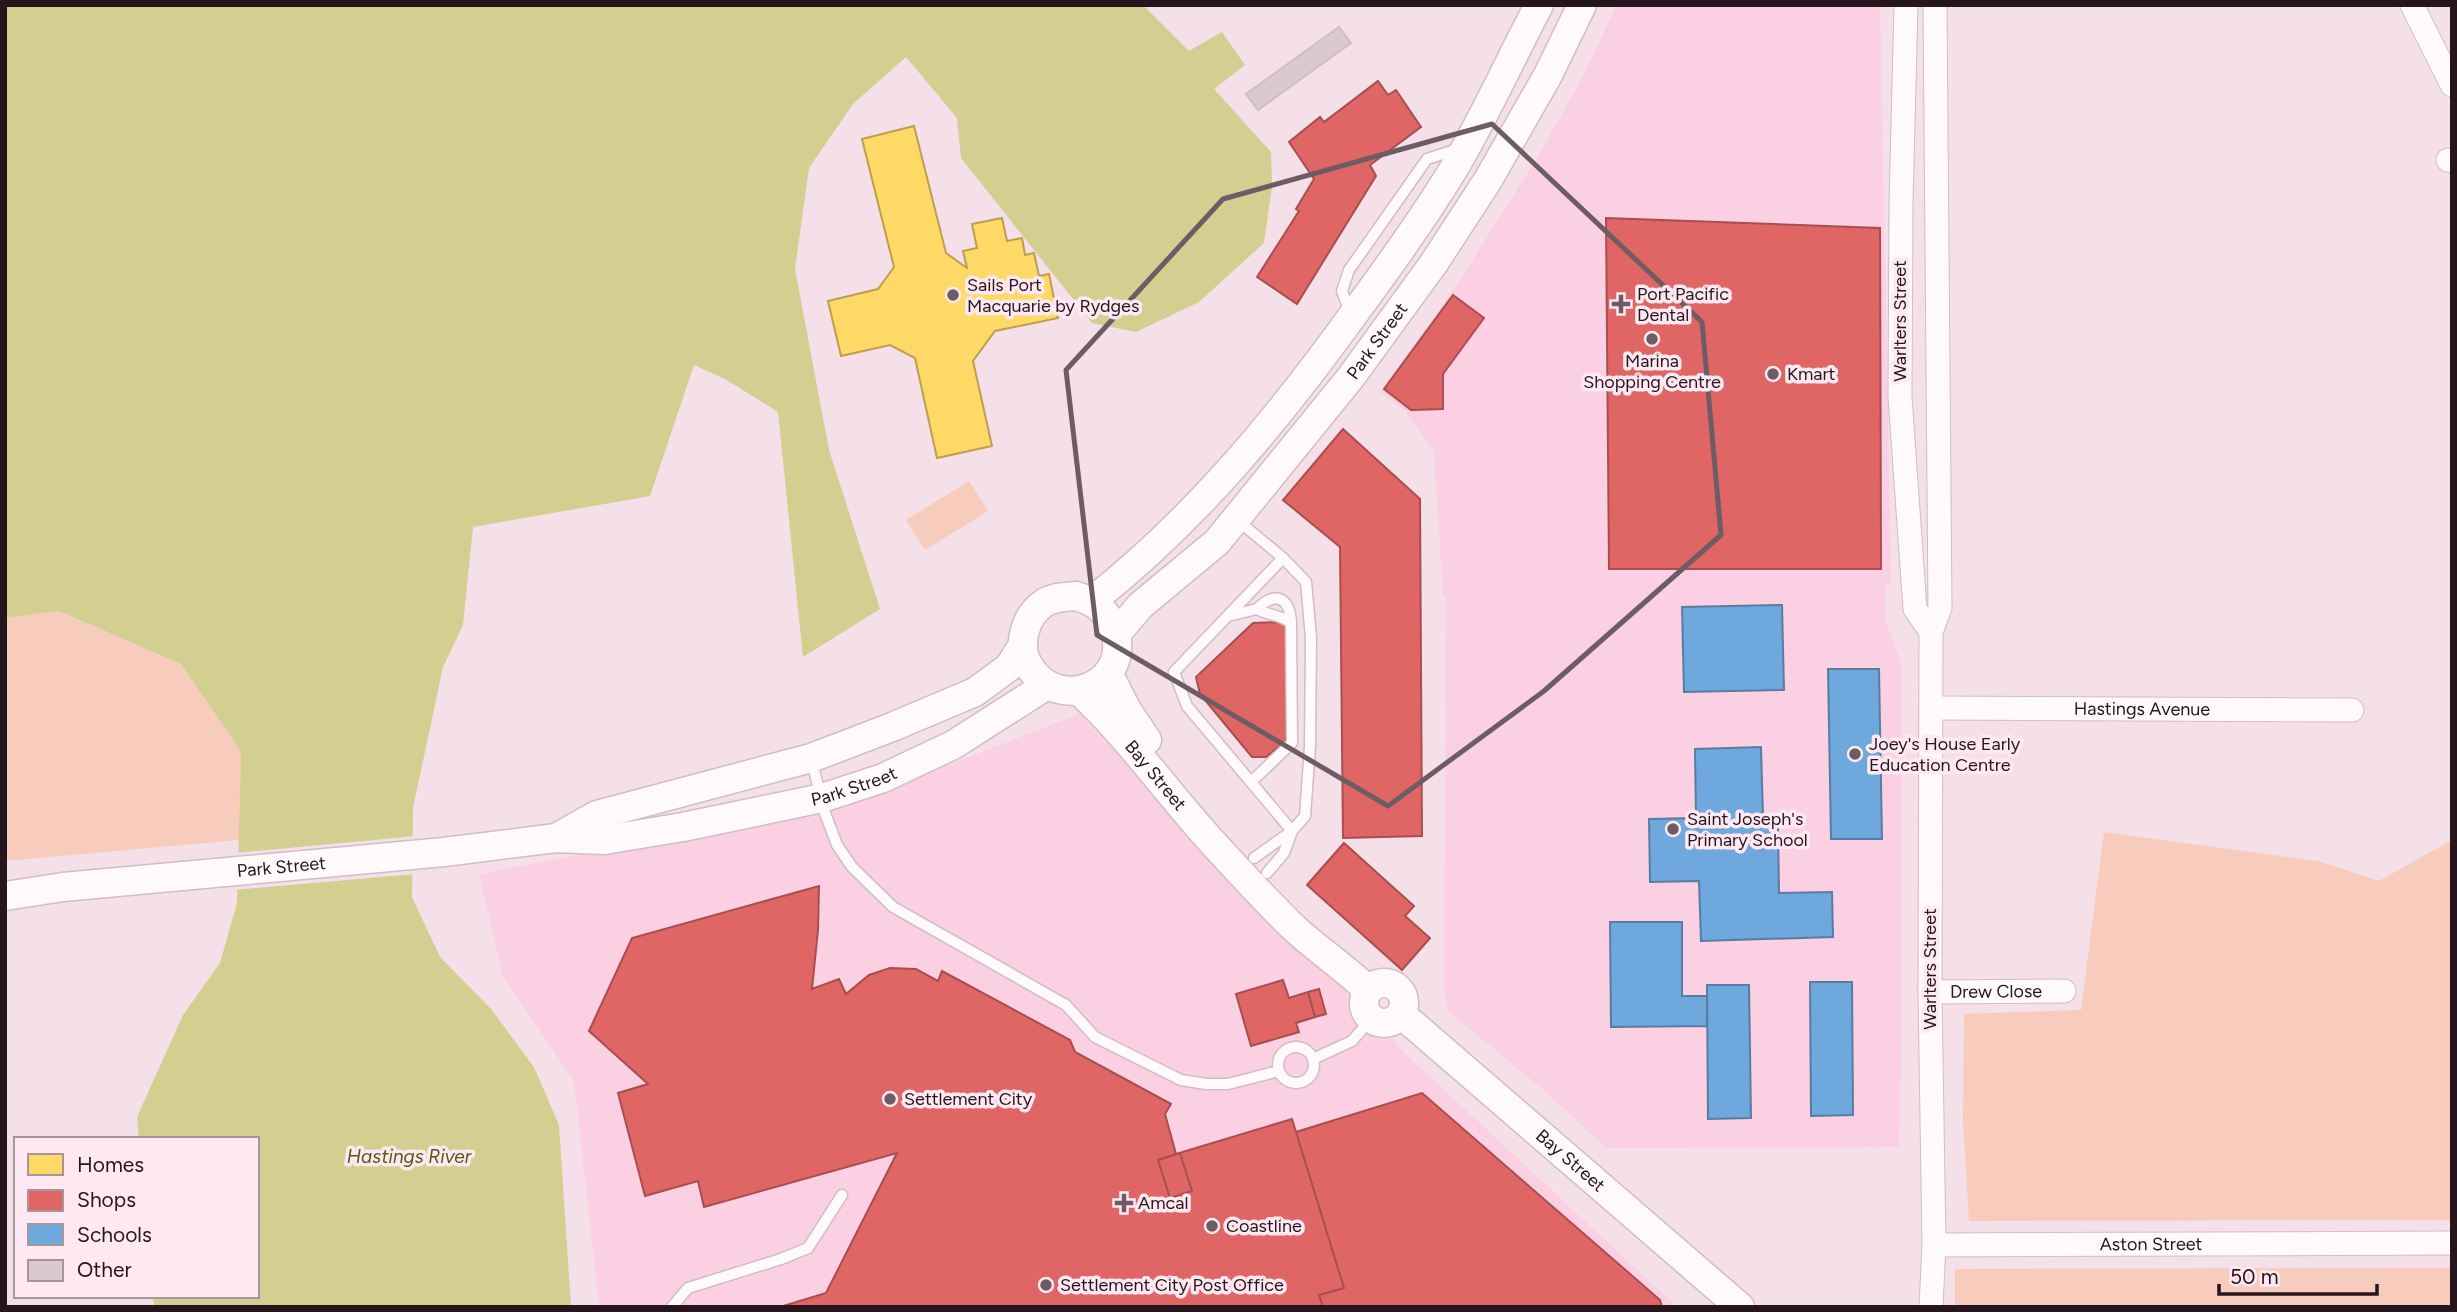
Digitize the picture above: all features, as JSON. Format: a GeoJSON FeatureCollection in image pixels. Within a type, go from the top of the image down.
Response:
{"type":"FeatureCollection","features":[{"type":"Feature","properties":{"kind":"street","name":"Park Street"},"geometry":{"type":"LineString","coordinates":[[1092,601],[1139,564],[1209,493],[1260,437],[1324,356],[1403,247],[1466,147],[1539,5]]}},
{"type":"Feature","properties":{"kind":"street","name":"Park Street"},"geometry":{"type":"LineString","coordinates":[[1116,634],[1141,605],[1217,542],[1351,377],[1434,263],[1488,180],[1548,75],[1582,5]]}},
{"type":"Feature","properties":{"kind":"street","name":"Warlters Street"},"geometry":{"type":"LineString","coordinates":[[1906,5],[1900,397],[1915,608],[1931,632]]}},
{"type":"Feature","properties":{"kind":"street","name":"Warlters Street"},"geometry":{"type":"LineString","coordinates":[[1931,1307],[1934,1245],[1930,992],[1931,632],[1940,608],[1935,5]]}},
{"type":"Feature","properties":{"kind":"street"},"geometry":{"type":"LineString","coordinates":[[2412,5],[2452,85]]}},
{"type":"Feature","properties":{"kind":"street"},"geometry":{"type":"LineString","coordinates":[[1076,596],[1092,601],[1106,612],[1116,634],[1116,659],[1096,686],[1079,691],[1063,691],[1047,685],[1034,675],[1026,661],[1023,645],[1025,628],[1032,615],[1044,604],[1059,597],[1076,596]]}},
{"type":"Feature","properties":{"kind":"street","name":"Park Street"},"geometry":{"type":"LineString","coordinates":[[556,838],[597,815],[811,758],[975,692],[1009,667],[1023,645]]}},
{"type":"Feature","properties":{"kind":"street","name":"Bay Street"},"geometry":{"type":"LineString","coordinates":[[1108,673],[1127,710],[1153,748],[1282,888],[1360,982]]}},
{"type":"Feature","properties":{"kind":"street","name":"Park Street"},"geometry":{"type":"LineString","coordinates":[[5,896],[63,887],[444,852],[556,838],[604,840],[683,827],[822,798],[883,778],[953,745],[1047,685]]}},
{"type":"Feature","properties":{"kind":"street","name":"Bay Street"},"geometry":{"type":"LineString","coordinates":[[1079,691],[1118,729],[1211,841],[1258,890],[1296,929],[1360,982]]}},
{"type":"Feature","properties":{"kind":"street","name":"Hastings Avenue"},"geometry":{"type":"LineString","coordinates":[[1931,708],[2352,710]]}},
{"type":"Feature","properties":{"kind":"street"},"geometry":{"type":"LineString","coordinates":[[1360,982],[1391,983],[1402,994],[1404,1002],[1401,1014],[1385,1023],[1372,1018],[1364,1005],[1360,982]]}},
{"type":"Feature","properties":{"kind":"street","name":"Drew Close"},"geometry":{"type":"LineString","coordinates":[[1930,992],[2064,991]]}},
{"type":"Feature","properties":{"kind":"street","name":"Bay Street"},"geometry":{"type":"LineString","coordinates":[[1401,1014],[1740,1307]]}},
{"type":"Feature","properties":{"kind":"street","name":"Aston Street"},"geometry":{"type":"LineString","coordinates":[[1934,1245],[2452,1243]]}},
{"type":"Feature","properties":{"kind":"lane"},"geometry":{"type":"LineString","coordinates":[[1236,519],[1283,558],[1306,582],[1311,638],[1310,746],[1305,816],[1260,865]]}},
{"type":"Feature","properties":{"kind":"lane"},"geometry":{"type":"LineString","coordinates":[[1283,558],[1174,673],[1187,706],[1292,831]]}},
{"type":"Feature","properties":{"kind":"lane"},"geometry":{"type":"LineString","coordinates":[[1228,616],[1257,609],[1266,600],[1276,598],[1286,602],[1290,609],[1292,743],[1251,782]]}},
{"type":"Feature","properties":{"kind":"lane"},"geometry":{"type":"LineString","coordinates":[[1257,609],[1265,614],[1281,615],[1291,623]]}},
{"type":"Feature","properties":{"kind":"lane"},"geometry":{"type":"LineString","coordinates":[[811,758],[837,845],[852,867],[893,907],[1066,1005],[1095,1037],[1181,1080],[1228,1084],[1279,1071]]}},
{"type":"Feature","properties":{"kind":"lane"},"geometry":{"type":"LineString","coordinates":[[1260,865],[1284,853],[1292,831]]}},
{"type":"Feature","properties":{"kind":"lane"},"geometry":{"type":"LineString","coordinates":[[1313,1059],[1352,1041],[1372,1018]]}},
{"type":"Feature","properties":{"kind":"lane"},"geometry":{"type":"LineString","coordinates":[[1294,1047],[1309,1052],[1313,1059],[1313,1072],[1305,1081],[1293,1083],[1282,1077],[1279,1071],[1281,1056],[1294,1047]]}},
{"type":"Feature","properties":{"kind":"lane"},"geometry":{"type":"LineString","coordinates":[[672,1307],[688,1288],[808,1248],[842,1195]]}},
{"type":"Feature","properties":{"kind":"highlighted area"},"geometry":{"type":"Polygon","coordinates":[[[1492,124],[1702,322],[1721,535],[1544,691],[1388,806],[1097,635],[1066,370],[1223,199],[1492,124]]]}},
{"type":"Feature","properties":{"kind":"shaded area"},"geometry":{"type":"Polygon","coordinates":[[[1617,5],[1880,5],[1891,585],[1885,585],[1885,619],[1902,665],[1902,1011],[1899,1147],[1606,1148],[1546,1092],[1448,1011],[1444,993],[1446,597],[1443,596],[1434,451],[1404,410],[1380,392],[1456,286],[1537,158],[1581,80],[1617,5]]]}},
{"type":"Feature","properties":{"kind":"shaded area"},"geometry":{"type":"Polygon","coordinates":[[[969,481],[988,511],[925,550],[906,520],[969,481]]]}},
{"type":"Feature","properties":{"kind":"shaded area"},"geometry":{"type":"Polygon","coordinates":[[[59,611],[181,664],[241,752],[239,840],[5,861],[5,618],[59,611]]]}},
{"type":"Feature","properties":{"kind":"shaded area"},"geometry":{"type":"Polygon","coordinates":[[[1079,714],[1413,1061],[1677,1307],[599,1307],[574,1081],[503,976],[479,874],[852,803],[1079,714]]]}},
{"type":"Feature","properties":{"kind":"shaded area"},"geometry":{"type":"Polygon","coordinates":[[[2104,832],[2318,861],[2379,881],[2452,840],[2452,1220],[1969,1221],[1963,1122],[1964,1014],[2081,1010],[2104,832]]]}},
{"type":"Feature","properties":{"kind":"shaded area"},"geometry":{"type":"Polygon","coordinates":[[[2452,1268],[2452,1307],[1955,1307],[1955,1269],[2452,1268]]]}},
{"type":"Feature","properties":{"kind":"water","name":"Hastings River"},"geometry":{"type":"Polygon","coordinates":[[[5,5],[1143,5],[1189,51],[1222,32],[1245,65],[1214,89],[1271,152],[1272,187],[1264,243],[1199,302],[1136,332],[1092,323],[961,158],[957,118],[906,57],[853,104],[809,168],[795,269],[829,450],[880,609],[803,657],[778,412],[725,379],[694,365],[650,496],[473,527],[463,625],[443,667],[413,808],[412,897],[440,957],[491,1009],[534,1067],[559,1125],[571,1307],[154,1307],[153,1298],[259,1298],[259,1137],[139,1137],[137,1117],[183,1015],[220,963],[237,903],[241,752],[181,664],[59,611],[5,618],[5,5]]]}},
{"type":"Feature","properties":{"kind":"pier"},"geometry":{"type":"Polygon","coordinates":[[[416,836],[415,874],[234,890],[235,853],[416,836]]]}},
{"type":"Feature","properties":{"kind":"building: Homes","name":"Sails Port Macquarie by Rydges"},"geometry":{"type":"Polygon","coordinates":[[[914,126],[946,253],[967,268],[963,251],[977,248],[972,224],[1002,218],[1007,241],[1022,238],[1025,255],[1034,253],[1039,276],[1049,274],[1058,318],[995,331],[973,361],[992,446],[937,458],[915,358],[890,345],[841,356],[828,301],[878,289],[894,267],[862,139],[914,126]]]}},
{"type":"Feature","properties":{"kind":"building: Shops"},"geometry":{"type":"Polygon","coordinates":[[[1378,81],[1388,95],[1396,90],[1421,127],[1370,165],[1376,176],[1297,304],[1257,277],[1299,211],[1296,209],[1314,179],[1289,142],[1320,117],[1324,122],[1378,81]]]}},
{"type":"Feature","properties":{"kind":"building: Shops"},"geometry":{"type":"Polygon","coordinates":[[[1606,218],[1880,228],[1881,569],[1609,569],[1606,218]]]}},
{"type":"Feature","properties":{"kind":"building: Shops"},"geometry":{"type":"Polygon","coordinates":[[[1453,295],[1484,318],[1443,374],[1443,409],[1411,410],[1384,389],[1453,295]]]}},
{"type":"Feature","properties":{"kind":"building: Shops"},"geometry":{"type":"Polygon","coordinates":[[[1343,429],[1420,499],[1422,836],[1343,838],[1340,547],[1283,500],[1343,429]]]}},
{"type":"Feature","properties":{"kind":"building: Shops"},"geometry":{"type":"Polygon","coordinates":[[[1283,622],[1287,629],[1286,741],[1266,757],[1252,757],[1200,694],[1196,677],[1253,623],[1283,622]]]}},
{"type":"Feature","properties":{"kind":"building: Shops"},"geometry":{"type":"Polygon","coordinates":[[[1344,843],[1414,906],[1405,916],[1430,938],[1402,970],[1307,885],[1344,843]]]}},
{"type":"Feature","properties":{"kind":"building: Shops","name":"Settlement City"},"geometry":{"type":"Polygon","coordinates":[[[819,886],[812,989],[839,979],[846,994],[869,975],[890,968],[916,969],[938,981],[942,971],[1070,1040],[1075,1052],[1171,1104],[1165,1114],[1176,1154],[1292,1119],[1344,1288],[1319,1295],[1323,1307],[780,1307],[826,1293],[897,1153],[704,1207],[698,1181],[645,1196],[618,1093],[648,1084],[589,1031],[632,938],[819,886]]]}},
{"type":"Feature","properties":{"kind":"building: Shops"},"geometry":{"type":"Polygon","coordinates":[[[1283,980],[1289,998],[1308,992],[1315,1017],[1296,1023],[1299,1032],[1251,1046],[1236,994],[1283,980]]]}},
{"type":"Feature","properties":{"kind":"building: Shops"},"geometry":{"type":"Polygon","coordinates":[[[1319,989],[1326,1014],[1315,1017],[1308,992],[1319,989]]]}},
{"type":"Feature","properties":{"kind":"building: Shops"},"geometry":{"type":"Polygon","coordinates":[[[1422,1093],[1660,1300],[1662,1307],[1323,1307],[1319,1295],[1344,1288],[1296,1132],[1422,1093]]]}},
{"type":"Feature","properties":{"kind":"building: Shops"},"geometry":{"type":"Polygon","coordinates":[[[1180,1153],[1192,1191],[1170,1198],[1158,1160],[1180,1153]]]}},
{"type":"Feature","properties":{"kind":"building: Schools"},"geometry":{"type":"Polygon","coordinates":[[[1782,605],[1784,690],[1684,692],[1682,607],[1782,605]]]}},
{"type":"Feature","properties":{"kind":"building: Schools","name":"Joey's House Early Education Centre"},"geometry":{"type":"Polygon","coordinates":[[[1828,669],[1879,669],[1882,839],[1831,839],[1828,669]]]}},
{"type":"Feature","properties":{"kind":"building: Schools"},"geometry":{"type":"Polygon","coordinates":[[[1761,747],[1763,816],[1778,828],[1779,893],[1832,892],[1833,937],[1701,941],[1699,881],[1650,882],[1649,819],[1696,818],[1695,749],[1761,747]]]}},
{"type":"Feature","properties":{"kind":"building: Schools"},"geometry":{"type":"Polygon","coordinates":[[[1610,922],[1682,922],[1682,996],[1707,996],[1707,1026],[1611,1027],[1610,922]]]}},
{"type":"Feature","properties":{"kind":"building: Schools"},"geometry":{"type":"Polygon","coordinates":[[[1810,982],[1852,982],[1853,1115],[1811,1116],[1810,982]]]}},
{"type":"Feature","properties":{"kind":"building: Schools"},"geometry":{"type":"Polygon","coordinates":[[[1707,985],[1749,985],[1751,1118],[1708,1119],[1707,985]]]}},
{"type":"Feature","properties":{"kind":"building: Other"},"geometry":{"type":"Polygon","coordinates":[[[1339,27],[1351,43],[1258,110],[1246,94],[1339,27]]]}},
{"type":"Feature","properties":{"kind":"place","name":"Sails Port Macquarie by Rydges"},"geometry":{"type":"Point","coordinates":[953,295]}},
{"type":"Feature","properties":{"kind":"place","name":"Port Pacific Dental"},"geometry":{"type":"Point","coordinates":[1621,304]}},
{"type":"Feature","properties":{"kind":"place","name":"Marina Shopping Centre"},"geometry":{"type":"Point","coordinates":[1652,339]}},
{"type":"Feature","properties":{"kind":"place","name":"Kmart"},"geometry":{"type":"Point","coordinates":[1773,374]}},
{"type":"Feature","properties":{"kind":"place","name":"Joey's House Early Education Centre"},"geometry":{"type":"Point","coordinates":[1855,754]}},
{"type":"Feature","properties":{"kind":"place","name":"Saint Joseph's Primary School"},"geometry":{"type":"Point","coordinates":[1673,829]}},
{"type":"Feature","properties":{"kind":"place","name":"Settlement City"},"geometry":{"type":"Point","coordinates":[890,1099]}},
{"type":"Feature","properties":{"kind":"place","name":"Amcal"},"geometry":{"type":"Point","coordinates":[1124,1203]}},
{"type":"Feature","properties":{"kind":"place","name":"Coastline"},"geometry":{"type":"Point","coordinates":[1212,1226]}},
{"type":"Feature","properties":{"kind":"place","name":"Settlement City Post Office"},"geometry":{"type":"Point","coordinates":[1046,1285]}}]}
